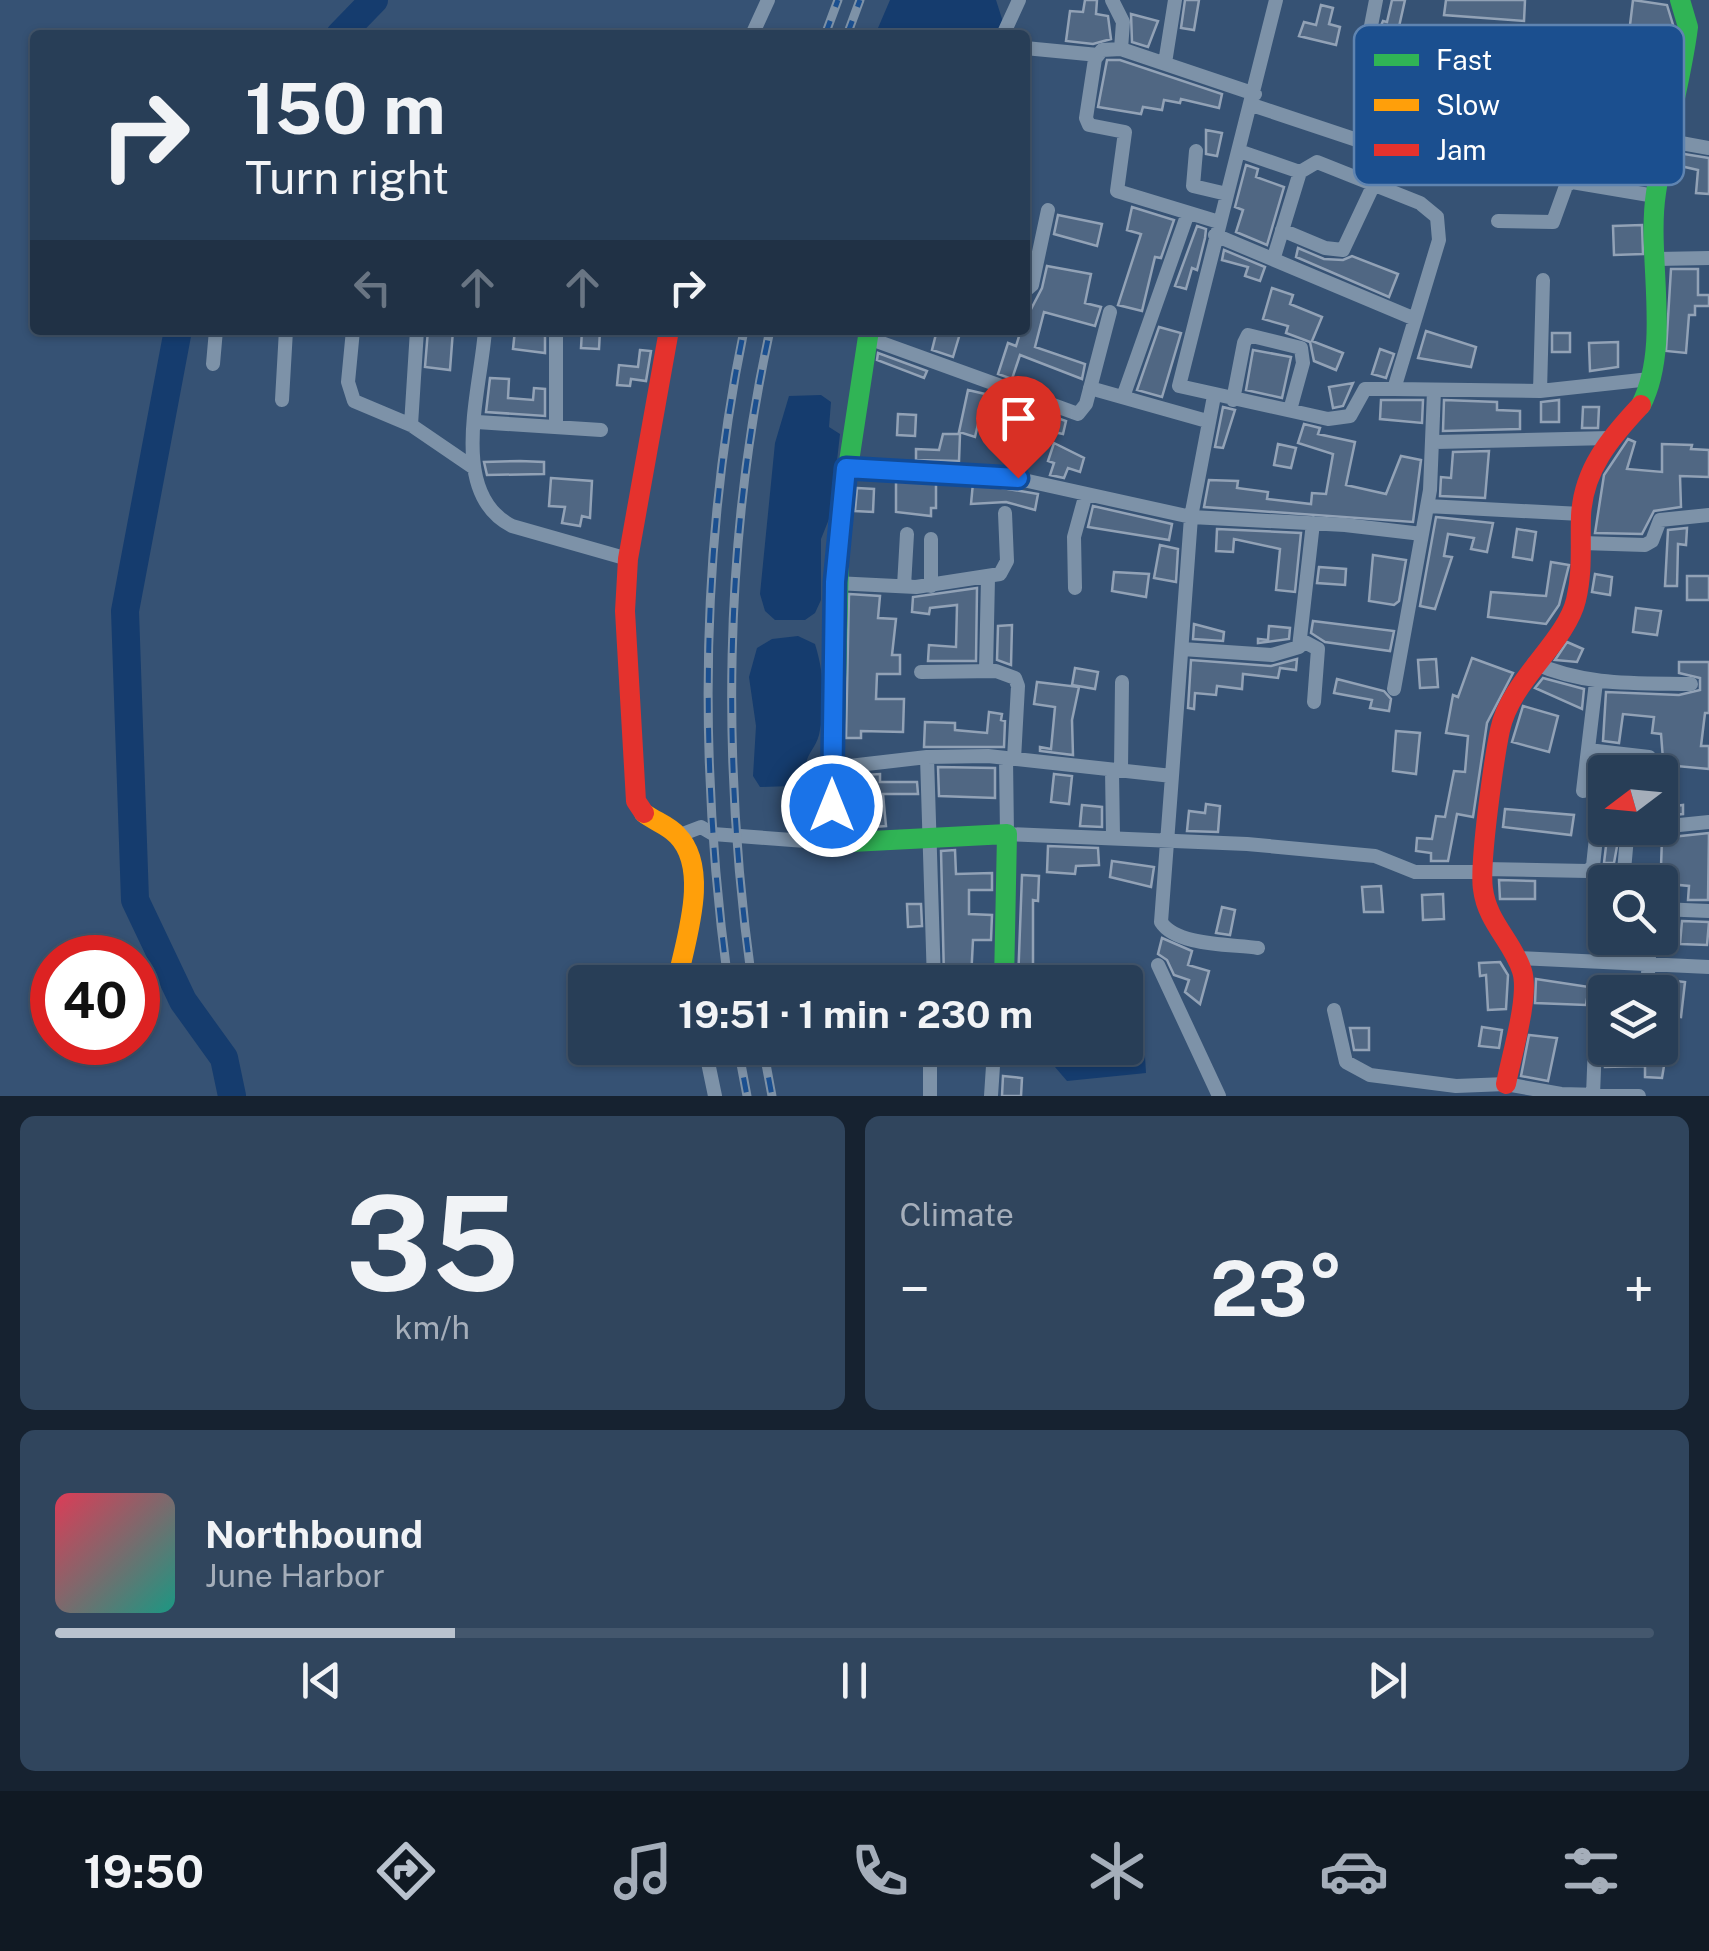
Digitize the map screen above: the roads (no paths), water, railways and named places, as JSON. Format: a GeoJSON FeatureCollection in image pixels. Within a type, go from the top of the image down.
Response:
{"type":"FeatureCollection","features":[{"type":"Feature","properties":{"kind":"street"},"geometry":{"type":"LineString","coordinates":[[754,30],[768,0]]}},
{"type":"Feature","properties":{"kind":"street"},"geometry":{"type":"LineString","coordinates":[[1006,30],[1019,0]]}},
{"type":"Feature","properties":{"kind":"street"},"geometry":{"type":"LineString","coordinates":[[1112,0],[1123,22],[1121,50]]}},
{"type":"Feature","properties":{"kind":"street"},"geometry":{"type":"LineString","coordinates":[[1165,64],[1175,0]]}},
{"type":"Feature","properties":{"kind":"street"},"geometry":{"type":"LineString","coordinates":[[1276,0],[1178,384],[1184,390],[1340,419],[1350,416],[1365,390],[1540,392],[1650,379]]}},
{"type":"Feature","properties":{"kind":"street"},"geometry":{"type":"LineString","coordinates":[[1371,25],[1376,0]]}},
{"type":"Feature","properties":{"kind":"street"},"geometry":{"type":"LineString","coordinates":[[1680,0],[1688,27],[1684,56]]}},
{"type":"Feature","properties":{"kind":"street"},"geometry":{"type":"LineString","coordinates":[[1030,48],[1098,54],[1106,48],[1121,50],[1354,138]]}},
{"type":"Feature","properties":{"kind":"street"},"geometry":{"type":"LineString","coordinates":[[1098,54],[1086,118],[1090,125],[1125,132],[1118,191],[1188,213],[1274,257],[1415,319]]}},
{"type":"Feature","properties":{"kind":"street"},"geometry":{"type":"LineString","coordinates":[[1684,144],[1709,148]]}},
{"type":"Feature","properties":{"kind":"street"},"geometry":{"type":"LineString","coordinates":[[1196,152],[1192,186],[1227,194]]}},
{"type":"Feature","properties":{"kind":"street"},"geometry":{"type":"LineString","coordinates":[[1239,152],[1300,172]]}},
{"type":"Feature","properties":{"kind":"street"},"geometry":{"type":"LineString","coordinates":[[1274,257],[1300,172],[1317,162],[1354,176]]}},
{"type":"Feature","properties":{"kind":"street"},"geometry":{"type":"LineString","coordinates":[[1282,230],[1325,248],[1342,250],[1374,185]]}},
{"type":"Feature","properties":{"kind":"street"},"geometry":{"type":"LineString","coordinates":[[1377,185],[1420,202],[1439,226],[1394,389]]}},
{"type":"Feature","properties":{"kind":"street"},"geometry":{"type":"LineString","coordinates":[[1498,221],[1553,222],[1568,185]]}},
{"type":"Feature","properties":{"kind":"street"},"geometry":{"type":"LineString","coordinates":[[1590,185],[1655,196]]}},
{"type":"Feature","properties":{"kind":"street"},"geometry":{"type":"LineString","coordinates":[[1506,1084],[1523,991],[1517,958],[1492,923],[1482,870],[1500,728],[1534,663],[1575,606],[1582,543],[1580,514],[1591,470],[1610,438],[1643,403],[1650,379],[1658,185]]}},
{"type":"Feature","properties":{"kind":"street"},"geometry":{"type":"LineString","coordinates":[[1030,286],[1032,249],[1048,210]]}},
{"type":"Feature","properties":{"kind":"street"},"geometry":{"type":"LineString","coordinates":[[1124,396],[1188,213]]}},
{"type":"Feature","properties":{"kind":"street"},"geometry":{"type":"LineString","coordinates":[[1657,259],[1709,258]]}},
{"type":"Feature","properties":{"kind":"street"},"geometry":{"type":"LineString","coordinates":[[1540,392],[1543,280]]}},
{"type":"Feature","properties":{"kind":"street"},"geometry":{"type":"LineString","coordinates":[[871,335],[1070,414],[1084,410],[1110,312]]}},
{"type":"Feature","properties":{"kind":"street"},"geometry":{"type":"LineString","coordinates":[[1232,400],[1244,343],[1248,335],[1259,334],[1301,348],[1303,364],[1290,410]]}},
{"type":"Feature","properties":{"kind":"street"},"geometry":{"type":"LineString","coordinates":[[213,364],[216,335]]}},
{"type":"Feature","properties":{"kind":"street"},"geometry":{"type":"LineString","coordinates":[[282,400],[286,335]]}},
{"type":"Feature","properties":{"kind":"street"},"geometry":{"type":"LineString","coordinates":[[352,335],[348,382],[354,401],[411,425],[474,468]]}},
{"type":"Feature","properties":{"kind":"street"},"geometry":{"type":"LineString","coordinates":[[411,425],[417,335]]}},
{"type":"Feature","properties":{"kind":"street"},"geometry":{"type":"LineString","coordinates":[[485,335],[474,468],[483,502],[494,518],[538,536],[628,559]]}},
{"type":"Feature","properties":{"kind":"street"},"geometry":{"type":"LineString","coordinates":[[556,335],[556,427]]}},
{"type":"Feature","properties":{"kind":"street"},"geometry":{"type":"LineString","coordinates":[[668,335],[628,559],[625,611],[636,801],[641,812],[680,835],[688,850],[692,893],[680,965]]}},
{"type":"Feature","properties":{"kind":"street"},"geometry":{"type":"LineString","coordinates":[[832,843],[835,582],[846,468],[868,335]]}},
{"type":"Feature","properties":{"kind":"street"},"geometry":{"type":"LineString","coordinates":[[1090,388],[1207,421]]}},
{"type":"Feature","properties":{"kind":"street"},"geometry":{"type":"LineString","coordinates":[[1394,690],[1427,506],[1435,442],[1434,391]]}},
{"type":"Feature","properties":{"kind":"street"},"geometry":{"type":"LineString","coordinates":[[1214,396],[1191,517],[1160,908],[1167,931],[1258,948]]}},
{"type":"Feature","properties":{"kind":"street"},"geometry":{"type":"LineString","coordinates":[[477,422],[601,430]]}},
{"type":"Feature","properties":{"kind":"street"},"geometry":{"type":"LineString","coordinates":[[1435,442],[1610,438]]}},
{"type":"Feature","properties":{"kind":"street"},"geometry":{"type":"LineString","coordinates":[[846,468],[992,473],[1084,497],[1191,517],[1314,523],[1422,534]]}},
{"type":"Feature","properties":{"kind":"street"},"geometry":{"type":"LineString","coordinates":[[1074,588],[1074,537],[1084,497]]}},
{"type":"Feature","properties":{"kind":"street"},"geometry":{"type":"LineString","coordinates":[[1427,506],[1580,514]]}},
{"type":"Feature","properties":{"kind":"street"},"geometry":{"type":"LineString","coordinates":[[835,582],[930,586],[1000,574],[1007,561],[1005,513]]}},
{"type":"Feature","properties":{"kind":"street"},"geometry":{"type":"LineString","coordinates":[[1582,543],[1646,545],[1652,541],[1660,520],[1709,515]]}},
{"type":"Feature","properties":{"kind":"street"},"geometry":{"type":"LineString","coordinates":[[1182,649],[1283,655],[1299,647],[1314,523]]}},
{"type":"Feature","properties":{"kind":"street"},"geometry":{"type":"LineString","coordinates":[[904,586],[907,534]]}},
{"type":"Feature","properties":{"kind":"street"},"geometry":{"type":"LineString","coordinates":[[930,586],[931,539]]}},
{"type":"Feature","properties":{"kind":"street"},"geometry":{"type":"LineString","coordinates":[[986,671],[988,578]]}},
{"type":"Feature","properties":{"kind":"street"},"geometry":{"type":"LineString","coordinates":[[1301,640],[1318,650],[1314,702]]}},
{"type":"Feature","properties":{"kind":"street"},"geometry":{"type":"LineString","coordinates":[[1534,663],[1572,678],[1596,682],[1691,684]]}},
{"type":"Feature","properties":{"kind":"street"},"geometry":{"type":"LineString","coordinates":[[921,672],[1009,674],[1018,686],[1006,834],[1004,965]]}},
{"type":"Feature","properties":{"kind":"street"},"geometry":{"type":"LineString","coordinates":[[1113,836],[1122,682]]}},
{"type":"Feature","properties":{"kind":"street"},"geometry":{"type":"LineString","coordinates":[[1583,791],[1596,682]]}},
{"type":"Feature","properties":{"kind":"street"},"geometry":{"type":"LineString","coordinates":[[1588,750],[1639,755]]}},
{"type":"Feature","properties":{"kind":"street"},"geometry":{"type":"LineString","coordinates":[[832,768],[926,756],[1010,759],[1172,776]]}},
{"type":"Feature","properties":{"kind":"street"},"geometry":{"type":"LineString","coordinates":[[926,756],[934,965]]}},
{"type":"Feature","properties":{"kind":"street"},"geometry":{"type":"LineString","coordinates":[[1678,825],[1709,822]]}},
{"type":"Feature","properties":{"kind":"street"},"geometry":{"type":"LineString","coordinates":[[680,835],[701,827],[726,835],[832,843],[931,834],[1168,838],[1375,856],[1415,872],[1588,871],[1593,866],[1595,845]]}},
{"type":"Feature","properties":{"kind":"street"},"geometry":{"type":"LineString","coordinates":[[1678,910],[1709,911]]}},
{"type":"Feature","properties":{"kind":"street"},"geometry":{"type":"LineString","coordinates":[[1648,975],[1649,955]]}},
{"type":"Feature","properties":{"kind":"street"},"geometry":{"type":"LineString","coordinates":[[1517,958],[1709,967]]}},
{"type":"Feature","properties":{"kind":"street"},"geometry":{"type":"LineString","coordinates":[[1158,965],[1219,1096]]}},
{"type":"Feature","properties":{"kind":"street"},"geometry":{"type":"LineString","coordinates":[[1334,1010],[1341,1050],[1357,1070],[1456,1091],[1506,1084],[1593,1095],[1638,1096]]}},
{"type":"Feature","properties":{"kind":"street"},"geometry":{"type":"LineString","coordinates":[[709,1065],[715,1096]]}},
{"type":"Feature","properties":{"kind":"street"},"geometry":{"type":"LineString","coordinates":[[930,1065],[930,1096]]}},
{"type":"Feature","properties":{"kind":"street"},"geometry":{"type":"LineString","coordinates":[[991,1096],[993,1065]]}},
{"type":"Feature","properties":{"kind":"street"},"geometry":{"type":"LineString","coordinates":[[1593,1095],[1594,1065]]}},
{"type":"Feature","properties":{"kind":"water"},"geometry":{"type":"Polygon","coordinates":[[[890,0],[996,0],[1003,22],[1001,30],[877,30],[890,0]]]}},
{"type":"Feature","properties":{"kind":"water"},"geometry":{"type":"Polygon","coordinates":[[[821,395],[831,402],[829,427],[840,434],[831,514],[821,539],[821,600],[815,613],[805,620],[775,620],[765,611],[760,594],[775,443],[789,396],[821,395]]]}},
{"type":"Feature","properties":{"kind":"water"},"geometry":{"type":"Polygon","coordinates":[[[798,636],[815,644],[820,666],[823,700],[819,735],[806,772],[792,786],[760,787],[753,776],[756,726],[749,677],[757,648],[772,639],[798,636]]]}},
{"type":"Feature","properties":{"kind":"water"},"geometry":{"type":"Polygon","coordinates":[[[1143,1023],[1146,1073],[1067,1081],[1055,1067],[1143,1065],[1143,1023]]]}},
{"type":"Feature","properties":{"kind":"waterway"},"geometry":{"type":"LineString","coordinates":[[345,30],[374,0]]}},
{"type":"Feature","properties":{"kind":"waterway"},"geometry":{"type":"LineString","coordinates":[[177,335],[125,611],[135,900],[183,1001],[224,1058],[232,1096]]}},
{"type":"Feature","properties":{"kind":"railway"},"geometry":{"type":"LineString","coordinates":[[827,30],[838,0]]}},
{"type":"Feature","properties":{"kind":"railway"},"geometry":{"type":"LineString","coordinates":[[849,30],[860,0]]}},
{"type":"Feature","properties":{"kind":"railway"},"geometry":{"type":"LineString","coordinates":[[726,965],[712,819],[709,655],[719,492],[743,335]]}},
{"type":"Feature","properties":{"kind":"railway"},"geometry":{"type":"LineString","coordinates":[[750,965],[736,819],[732,655],[743,492],[769,335]]}},
{"type":"Feature","properties":{"kind":"railway"},"geometry":{"type":"LineString","coordinates":[[741,1065],[747,1096]]}},
{"type":"Feature","properties":{"kind":"railway"},"geometry":{"type":"LineString","coordinates":[[766,1065],[772,1096]]}}]}
